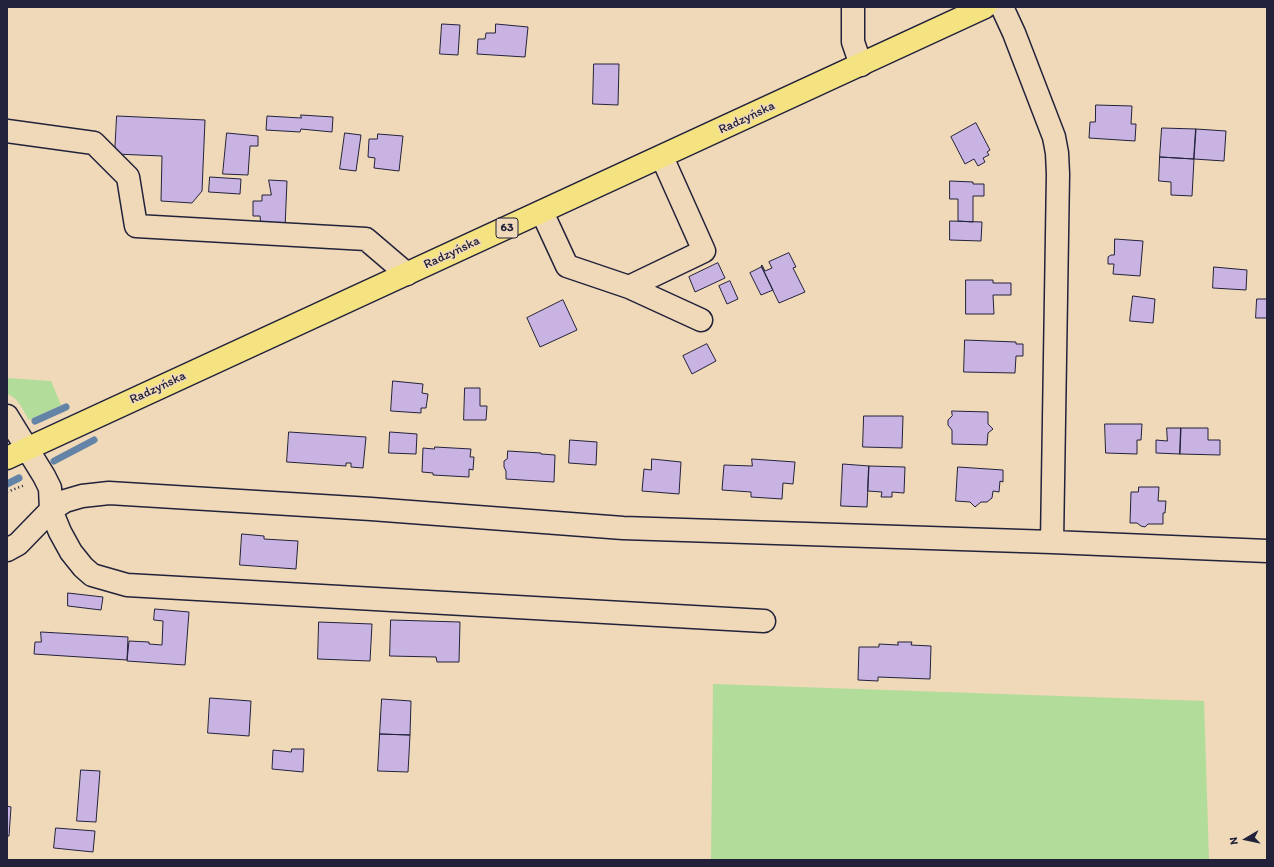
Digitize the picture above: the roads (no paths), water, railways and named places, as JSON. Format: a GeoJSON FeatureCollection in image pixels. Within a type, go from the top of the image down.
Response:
{"type":"FeatureCollection","features":[{"type":"Feature","properties":{"kind":"main road","name":"Radzyńska"},"geometry":{"type":"LineString","coordinates":[[7,458],[985,7]]}},
{"type":"Feature","properties":{"kind":"street"},"geometry":{"type":"LineString","coordinates":[[853,7],[853,42],[861,65]]}},
{"type":"Feature","properties":{"kind":"street"},"geometry":{"type":"LineString","coordinates":[[1002,7],[1014,33],[1054,137],[1057,153],[1058,174],[1052,542]]}},
{"type":"Feature","properties":{"kind":"street"},"geometry":{"type":"LineString","coordinates":[[7,131],[94,143],[128,177],[136,226],[366,239],[407,274]]}},
{"type":"Feature","properties":{"kind":"street"},"geometry":{"type":"LineString","coordinates":[[630,287],[704,251],[662,157]]}},
{"type":"Feature","properties":{"kind":"street"},"geometry":{"type":"LineString","coordinates":[[542,212],[567,266],[630,287],[701,320]]}},
{"type":"Feature","properties":{"kind":"street"},"geometry":{"type":"LineString","coordinates":[[7,416],[44,476],[50,488],[51,510],[60,532],[83,568],[92,575],[127,585],[764,621]]}},
{"type":"Feature","properties":{"kind":"street"},"geometry":{"type":"LineString","coordinates":[[7,550],[18,544],[51,510],[65,501],[82,496],[109,493],[371,508],[623,528],[1052,542],[1267,552]]}},
{"type":"Feature","properties":{"kind":"waterway"},"geometry":{"type":"LineString","coordinates":[[35,421],[66,407]]}},
{"type":"Feature","properties":{"kind":"waterway"},"geometry":{"type":"LineString","coordinates":[[54,461],[94,440]]}},
{"type":"Feature","properties":{"kind":"waterway"},"geometry":{"type":"LineString","coordinates":[[7,484],[19,478]]}}]}
